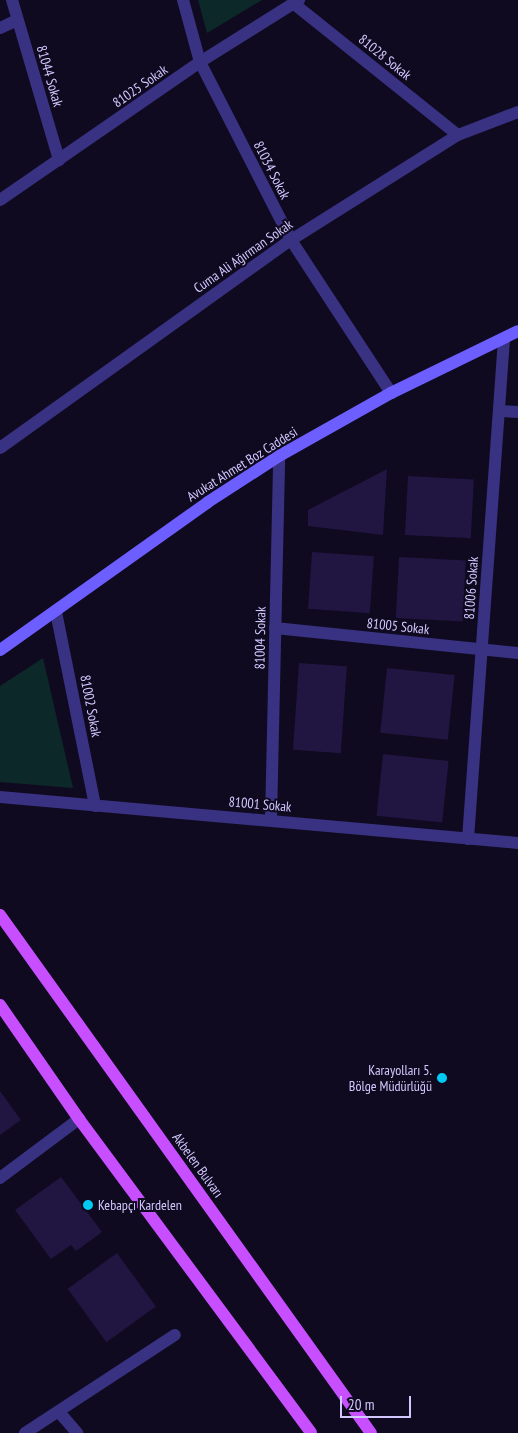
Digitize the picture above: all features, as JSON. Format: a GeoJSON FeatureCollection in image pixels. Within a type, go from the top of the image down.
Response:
{"type":"FeatureCollection","features":[{"type":"Feature","properties":{"kind":"main road","name":"Akbelen Bulvarı"},"geometry":{"type":"LineString","coordinates":[[0,915],[371,1433]]}},
{"type":"Feature","properties":{"kind":"main road"},"geometry":{"type":"LineString","coordinates":[[0,1005],[78,1119],[311,1433]]}},
{"type":"Feature","properties":{"kind":"street","name":"81044 Sokak"},"geometry":{"type":"LineString","coordinates":[[12,0],[59,160]]}},
{"type":"Feature","properties":{"kind":"street","name":"81034 Sokak"},"geometry":{"type":"LineString","coordinates":[[183,0],[200,62],[291,240],[391,393]]}},
{"type":"Feature","properties":{"kind":"street","name":"81025 Sokak"},"geometry":{"type":"LineString","coordinates":[[0,200],[200,62],[296,2]]}},
{"type":"Feature","properties":{"kind":"street","name":"81028 Sokak"},"geometry":{"type":"LineString","coordinates":[[296,2],[458,135]]}},
{"type":"Feature","properties":{"kind":"street"},"geometry":{"type":"LineString","coordinates":[[0,28],[17,20]]}},
{"type":"Feature","properties":{"kind":"street","name":"Cuma Ali Ağırman Sokak"},"geometry":{"type":"LineString","coordinates":[[0,448],[291,240],[458,135],[518,112]]}},
{"type":"Feature","properties":{"kind":"street","name":"Avukat Ahmet Boz Caddesi"},"geometry":{"type":"LineString","coordinates":[[0,650],[56,612],[208,502],[279,456],[391,393],[518,332]]}},
{"type":"Feature","properties":{"kind":"street","name":"81006 Sokak"},"geometry":{"type":"LineString","coordinates":[[468,839],[504,339]]}},
{"type":"Feature","properties":{"kind":"street"},"geometry":{"type":"LineString","coordinates":[[499,410],[518,412]]}},
{"type":"Feature","properties":{"kind":"street","name":"81004 Sokak"},"geometry":{"type":"LineString","coordinates":[[271,820],[279,456]]}},
{"type":"Feature","properties":{"kind":"street","name":"81002 Sokak"},"geometry":{"type":"LineString","coordinates":[[56,612],[95,806]]}},
{"type":"Feature","properties":{"kind":"street","name":"81005 Sokak"},"geometry":{"type":"LineString","coordinates":[[275,628],[518,653]]}},
{"type":"Feature","properties":{"kind":"street","name":"81001 Sokak"},"geometry":{"type":"LineString","coordinates":[[0,797],[518,843]]}},
{"type":"Feature","properties":{"kind":"street"},"geometry":{"type":"LineString","coordinates":[[0,1178],[78,1119]]}},
{"type":"Feature","properties":{"kind":"street"},"geometry":{"type":"LineString","coordinates":[[25,1433],[175,1335]]}},
{"type":"Feature","properties":{"kind":"street"},"geometry":{"type":"LineString","coordinates":[[59,1412],[77,1433]]}},
{"type":"Feature","properties":{"kind":"green space"},"geometry":{"type":"Polygon","coordinates":[[[198,0],[262,0],[207,33],[198,0]]]}},
{"type":"Feature","properties":{"kind":"green space"},"geometry":{"type":"Polygon","coordinates":[[[43,658],[73,788],[0,782],[0,686],[43,658]]]}},
{"type":"Feature","properties":{"kind":"building"},"geometry":{"type":"Polygon","coordinates":[[[387,469],[383,535],[308,526],[308,510],[387,469]]]}},
{"type":"Feature","properties":{"kind":"building"},"geometry":{"type":"Polygon","coordinates":[[[408,476],[474,479],[471,538],[405,535],[408,476]]]}},
{"type":"Feature","properties":{"kind":"building"},"geometry":{"type":"Polygon","coordinates":[[[312,552],[374,556],[370,613],[308,609],[312,552]]]}},
{"type":"Feature","properties":{"kind":"building"},"geometry":{"type":"Polygon","coordinates":[[[399,557],[466,561],[463,621],[396,618],[399,557]]]}},
{"type":"Feature","properties":{"kind":"building"},"geometry":{"type":"Polygon","coordinates":[[[299,663],[347,666],[341,753],[293,750],[299,663]]]}},
{"type":"Feature","properties":{"kind":"building"},"geometry":{"type":"Polygon","coordinates":[[[387,668],[455,675],[448,740],[380,733],[387,668]]]}},
{"type":"Feature","properties":{"kind":"building"},"geometry":{"type":"Polygon","coordinates":[[[383,754],[449,761],[442,823],[377,816],[383,754]]]}},
{"type":"Feature","properties":{"kind":"building"},"geometry":{"type":"Polygon","coordinates":[[[0,1091],[21,1120],[0,1135],[0,1091]]]}},
{"type":"Feature","properties":{"kind":"building"},"geometry":{"type":"Polygon","coordinates":[[[61,1177],[102,1232],[76,1251],[71,1245],[51,1259],[15,1210],[61,1177]]]}},
{"type":"Feature","properties":{"kind":"building"},"geometry":{"type":"Polygon","coordinates":[[[117,1253],[156,1306],[106,1342],[68,1289],[117,1253]]]}},
{"type":"Feature","properties":{"kind":"place","name":"Karayolları 5. Bölge Müdürlüğü"},"geometry":{"type":"Point","coordinates":[442,1078]}},
{"type":"Feature","properties":{"kind":"place","name":"Kebapçı Kardelen"},"geometry":{"type":"Point","coordinates":[88,1205]}}]}
